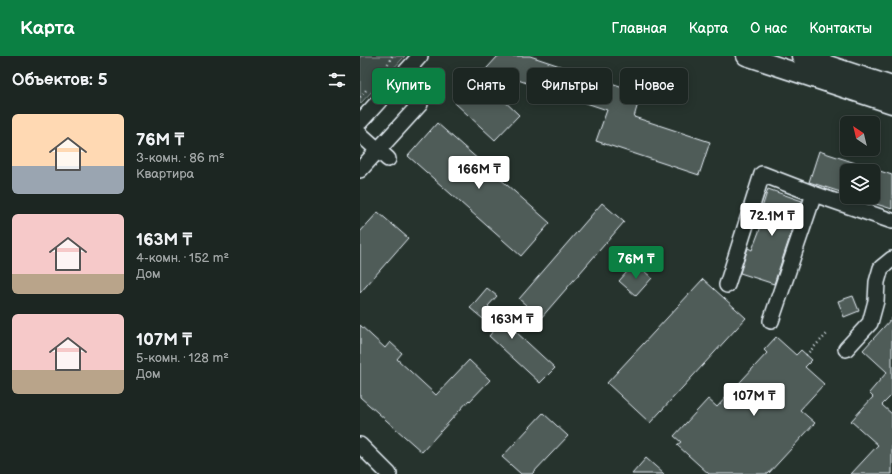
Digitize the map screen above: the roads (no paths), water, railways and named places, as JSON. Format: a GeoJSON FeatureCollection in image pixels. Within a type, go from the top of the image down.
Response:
{"type":"FeatureCollection","features":[{"type":"Feature","properties":{"kind":"main road"},"geometry":{"type":"LineString","coordinates":[[746,56],[892,104]]}},
{"type":"Feature","properties":{"kind":"main road"},"geometry":{"type":"LineString","coordinates":[[801,56],[892,86]]}},
{"type":"Feature","properties":{"kind":"street"},"geometry":{"type":"LineString","coordinates":[[360,122],[420,56]]}},
{"type":"Feature","properties":{"kind":"street"},"geometry":{"type":"LineString","coordinates":[[360,170],[383,155],[420,104]]}},
{"type":"Feature","properties":{"kind":"street"},"geometry":{"type":"LineString","coordinates":[[360,134],[383,155]]}},
{"type":"Feature","properties":{"kind":"street"},"geometry":{"type":"LineString","coordinates":[[727,285],[762,174],[892,221]]}},
{"type":"Feature","properties":{"kind":"street"},"geometry":{"type":"LineString","coordinates":[[771,321],[814,194]]}},
{"type":"Feature","properties":{"kind":"street"},"geometry":{"type":"LineString","coordinates":[[846,349],[870,323],[876,301],[877,282],[881,268],[892,259]]}},
{"type":"Feature","properties":{"kind":"street"},"geometry":{"type":"LineString","coordinates":[[360,445],[389,474]]}}]}
